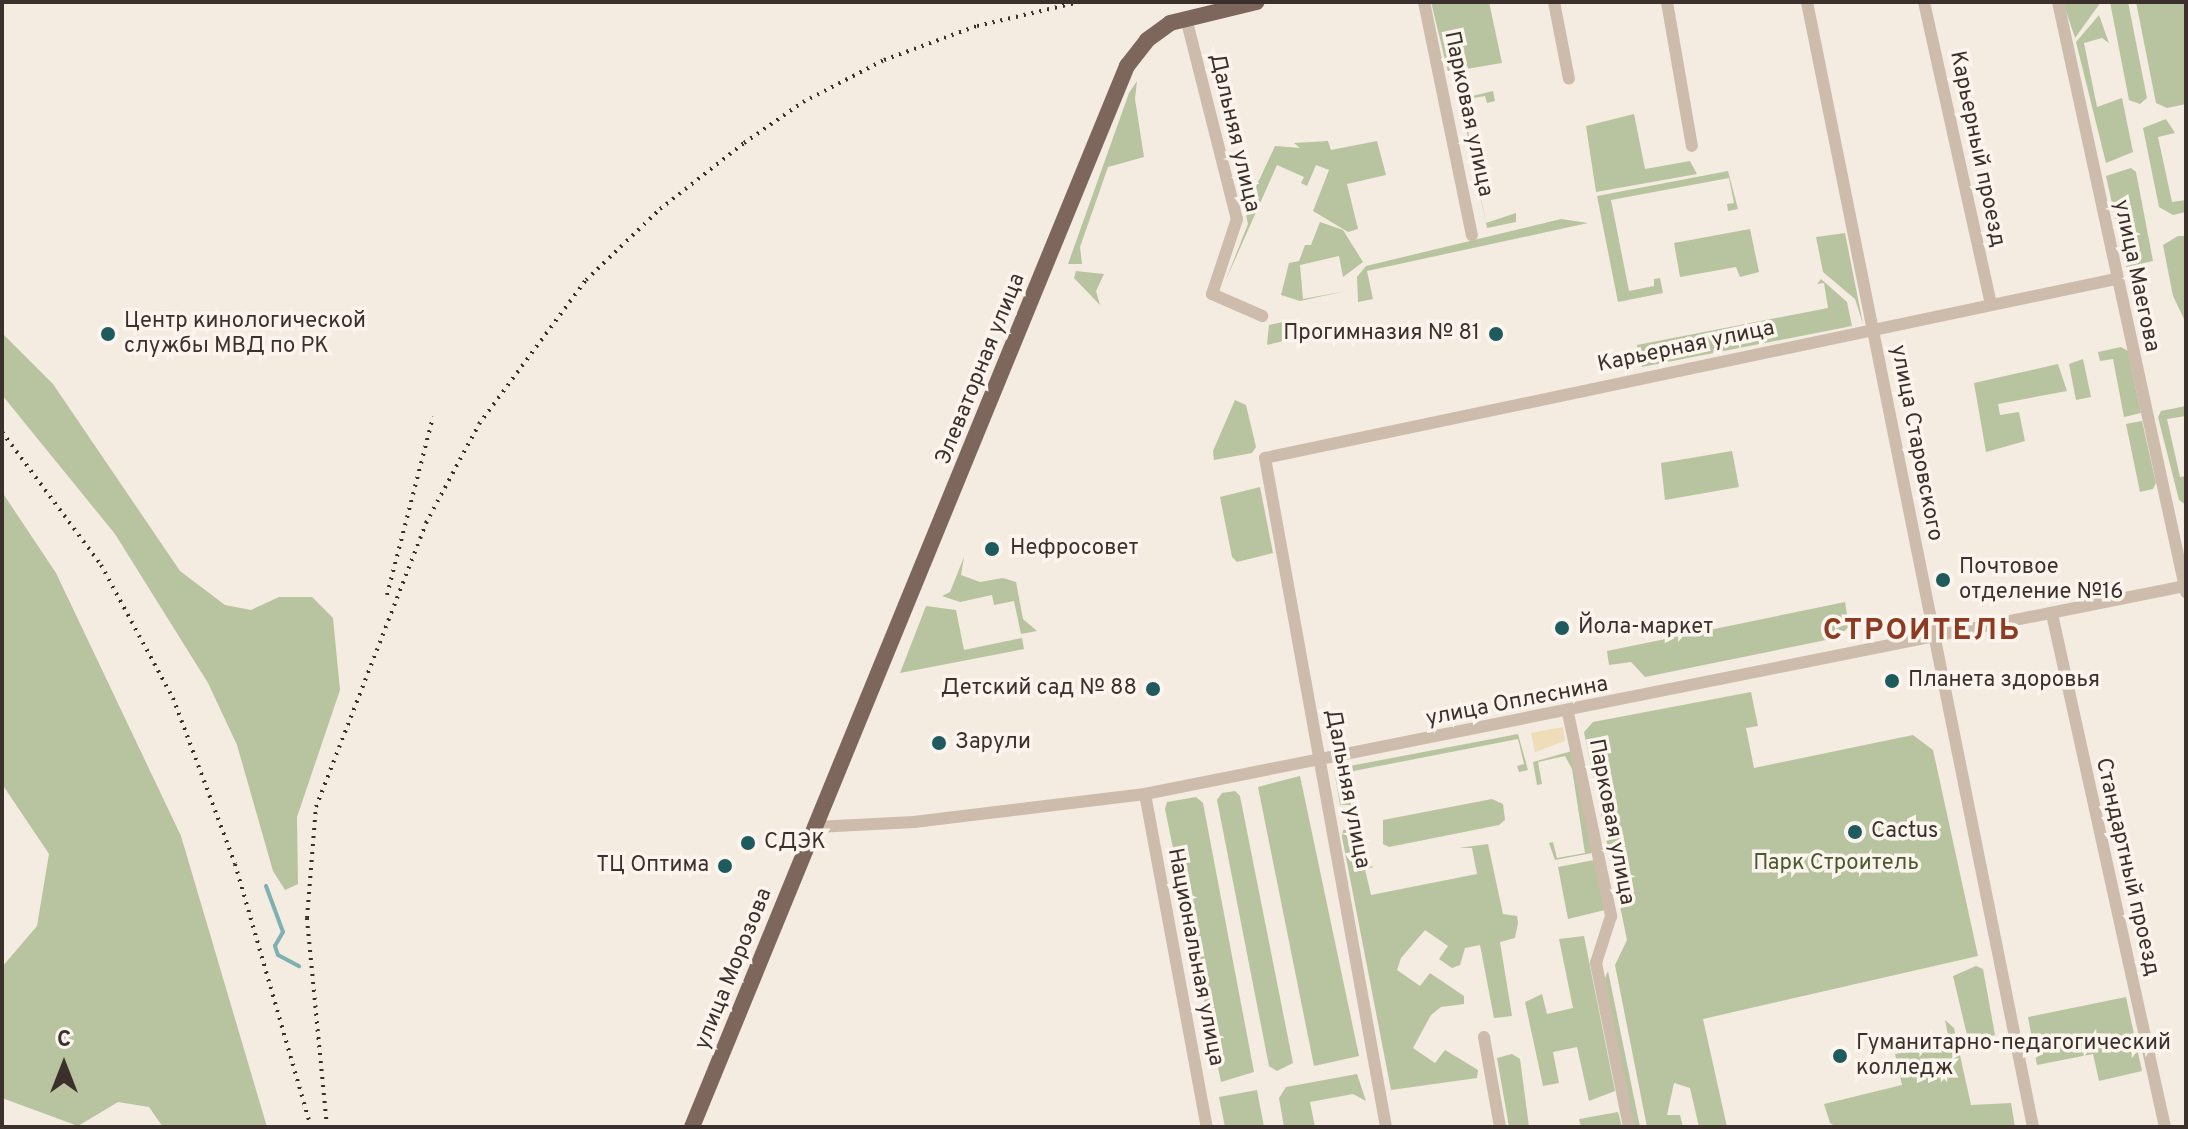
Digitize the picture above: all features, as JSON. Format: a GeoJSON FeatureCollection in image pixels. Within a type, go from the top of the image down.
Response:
{"type":"FeatureCollection","features":[{"type":"Feature","properties":{"kind":"main road","name":"Элеваторная улица"},"geometry":{"type":"LineString","coordinates":[[816,827],[1121,78],[1153,34],[1186,18],[1257,2]]}},
{"type":"Feature","properties":{"kind":"main road","name":"улица Морозова"},"geometry":{"type":"LineString","coordinates":[[692,1127],[816,827]]}},
{"type":"Feature","properties":{"kind":"street","name":"Парковая улица"},"geometry":{"type":"LineString","coordinates":[[1424,2],[1472,235]]}},
{"type":"Feature","properties":{"kind":"street"},"geometry":{"type":"LineString","coordinates":[[1554,2],[1569,79]]}},
{"type":"Feature","properties":{"kind":"street"},"geometry":{"type":"LineString","coordinates":[[1667,2],[1692,146]]}},
{"type":"Feature","properties":{"kind":"street","name":"улица Старовского"},"geometry":{"type":"LineString","coordinates":[[1807,2],[2033,1127]]}},
{"type":"Feature","properties":{"kind":"street","name":"Карьерный проезд"},"geometry":{"type":"LineString","coordinates":[[1924,2],[1991,304]]}},
{"type":"Feature","properties":{"kind":"street","name":"улица Маегова"},"geometry":{"type":"LineString","coordinates":[[2058,2],[2116,279],[2183,557]]}},
{"type":"Feature","properties":{"kind":"street","name":"Дальняя улица"},"geometry":{"type":"LineString","coordinates":[[1186,18],[1237,219],[1212,294],[1262,316]]}},
{"type":"Feature","properties":{"kind":"street","name":"Карьерная улица"},"geometry":{"type":"LineString","coordinates":[[1265,458],[2116,279]]}},
{"type":"Feature","properties":{"kind":"street","name":"Дальняя улица"},"geometry":{"type":"LineString","coordinates":[[1265,458],[1386,1127]]}},
{"type":"Feature","properties":{"kind":"street","name":"улица Оплеснина"},"geometry":{"type":"LineString","coordinates":[[816,827],[929,820],[1145,794],[1568,713],[2185,589],[2183,557]]}},
{"type":"Feature","properties":{"kind":"street","name":"Стандартный проезд"},"geometry":{"type":"LineString","coordinates":[[2052,614],[2165,1127]]}},
{"type":"Feature","properties":{"kind":"street","name":"Парковая улица"},"geometry":{"type":"LineString","coordinates":[[1568,713],[1611,916],[1596,963],[1629,1127]]}},
{"type":"Feature","properties":{"kind":"street","name":"Национальная улица"},"geometry":{"type":"LineString","coordinates":[[1145,794],[1207,1127]]}},
{"type":"Feature","properties":{"kind":"street"},"geometry":{"type":"LineString","coordinates":[[1484,1037],[1500,1127]]}},
{"type":"Feature","properties":{"kind":"green space"},"geometry":{"type":"Polygon","coordinates":[[[1431,2],[1489,2],[1502,63],[1448,72],[1431,2]]]}},
{"type":"Feature","properties":{"kind":"green space"},"geometry":{"type":"Polygon","coordinates":[[[2063,2],[2076,4],[2101,2],[2075,38],[2063,2]]]}},
{"type":"Feature","properties":{"kind":"green space"},"geometry":{"type":"Polygon","coordinates":[[[2110,2],[2128,2],[2147,98],[2140,104],[2129,100],[2110,2]]]}},
{"type":"Feature","properties":{"kind":"green space"},"geometry":{"type":"Polygon","coordinates":[[[2136,2],[2186,2],[2186,104],[2167,108],[2156,103],[2136,2]]]}},
{"type":"Feature","properties":{"kind":"green space"},"geometry":{"type":"Polygon","coordinates":[[[2099,15],[2109,43],[2102,38],[2084,43],[2097,107],[2122,98],[2133,152],[2106,163],[2076,42],[2099,15]]]}},
{"type":"Feature","properties":{"kind":"green space"},"geometry":{"type":"Polygon","coordinates":[[[1137,81],[1135,99],[1144,157],[1108,167],[1080,247],[1082,264],[1068,264],[1129,93],[1137,81]]]}},
{"type":"Feature","properties":{"kind":"green space"},"geometry":{"type":"Polygon","coordinates":[[[1493,91],[1495,101],[1487,103],[1485,96],[1462,100],[1486,223],[1516,213],[1516,222],[1487,228],[1460,99],[1493,91]]]}},
{"type":"Feature","properties":{"kind":"green space"},"geometry":{"type":"Polygon","coordinates":[[[1634,114],[1645,169],[1690,161],[1697,174],[1596,192],[1586,126],[1634,114]]]}},
{"type":"Feature","properties":{"kind":"green space"},"geometry":{"type":"Polygon","coordinates":[[[2166,119],[2175,133],[2158,137],[2172,202],[2186,200],[2186,212],[2173,215],[2159,207],[2143,128],[2166,119]]]}},
{"type":"Feature","properties":{"kind":"green space"},"geometry":{"type":"Polygon","coordinates":[[[1328,141],[1331,150],[1377,141],[1386,175],[1347,184],[1358,229],[1348,232],[1313,211],[1329,170],[1316,165],[1307,186],[1301,183],[1304,177],[1277,165],[1225,282],[1248,224],[1245,210],[1275,146],[1300,148],[1294,143],[1328,141]]]}},
{"type":"Feature","properties":{"kind":"green space"},"geometry":{"type":"Polygon","coordinates":[[[2131,168],[2136,172],[2153,261],[2126,267],[2106,176],[2131,168]]]}},
{"type":"Feature","properties":{"kind":"green space"},"geometry":{"type":"Polygon","coordinates":[[[1728,171],[1738,209],[1728,211],[1727,204],[1734,203],[1729,178],[1611,200],[1629,291],[1654,286],[1654,279],[1660,278],[1663,293],[1618,302],[1597,196],[1728,171]]]}},
{"type":"Feature","properties":{"kind":"green space"},"geometry":{"type":"Polygon","coordinates":[[[1561,219],[1588,223],[1367,271],[1373,299],[1358,302],[1357,277],[1366,266],[1561,219]]]}},
{"type":"Feature","properties":{"kind":"green space"},"geometry":{"type":"Polygon","coordinates":[[[1320,222],[1343,230],[1363,262],[1343,277],[1339,256],[1300,265],[1303,299],[1346,291],[1300,301],[1281,295],[1289,263],[1299,261],[1305,245],[1311,245],[1320,222]]]}},
{"type":"Feature","properties":{"kind":"green space"},"geometry":{"type":"Polygon","coordinates":[[[1750,229],[1759,272],[1740,277],[1736,267],[1680,277],[1674,243],[1750,229]]]}},
{"type":"Feature","properties":{"kind":"green space"},"geometry":{"type":"Polygon","coordinates":[[[1845,233],[1863,324],[1855,299],[1823,272],[1816,237],[1845,233]]]}},
{"type":"Feature","properties":{"kind":"green space"},"geometry":{"type":"Polygon","coordinates":[[[2178,236],[2186,236],[2186,323],[2173,296],[2163,245],[2178,236]]]}},
{"type":"Feature","properties":{"kind":"green space"},"geometry":{"type":"Polygon","coordinates":[[[1076,271],[1104,274],[1096,291],[1100,305],[1074,278],[1076,271]]]}},
{"type":"Feature","properties":{"kind":"green space"},"geometry":{"type":"Polygon","coordinates":[[[1821,279],[1847,302],[1852,326],[1642,367],[1637,345],[1828,308],[1824,283],[1817,284],[1821,279]]]}},
{"type":"Feature","properties":{"kind":"green space"},"geometry":{"type":"Polygon","coordinates":[[[1293,320],[1296,338],[1267,345],[1269,325],[1293,320]]]}},
{"type":"Feature","properties":{"kind":"green space"},"geometry":{"type":"Polygon","coordinates":[[[2,333],[53,384],[180,571],[225,605],[251,610],[279,597],[312,597],[333,618],[340,690],[297,817],[298,884],[285,890],[273,871],[237,745],[208,683],[115,534],[2,395],[2,333]]]}},
{"type":"Feature","properties":{"kind":"green space"},"geometry":{"type":"Polygon","coordinates":[[[2121,347],[2128,351],[2141,413],[2124,417],[2113,359],[2100,361],[2098,352],[2121,347]]]}},
{"type":"Feature","properties":{"kind":"green space"},"geometry":{"type":"Polygon","coordinates":[[[2083,359],[2091,397],[2076,400],[2069,364],[2083,359]]]}},
{"type":"Feature","properties":{"kind":"green space"},"geometry":{"type":"Polygon","coordinates":[[[2058,364],[2067,391],[1998,404],[2000,415],[2019,412],[2025,441],[1986,452],[1974,383],[2058,364]]]}},
{"type":"Feature","properties":{"kind":"green space"},"geometry":{"type":"Polygon","coordinates":[[[1235,400],[1246,405],[1256,447],[1252,453],[1214,460],[1213,451],[1235,400]]]}},
{"type":"Feature","properties":{"kind":"green space"},"geometry":{"type":"Polygon","coordinates":[[[2186,406],[2186,416],[2167,419],[2180,477],[2186,476],[2186,505],[2179,500],[2158,417],[2161,411],[2186,406]]]}},
{"type":"Feature","properties":{"kind":"green space"},"geometry":{"type":"Polygon","coordinates":[[[2142,421],[2156,483],[2153,489],[2140,492],[2126,424],[2142,421]]]}},
{"type":"Feature","properties":{"kind":"green space"},"geometry":{"type":"Polygon","coordinates":[[[1732,451],[1739,487],[1665,500],[1661,463],[1732,451]]]}},
{"type":"Feature","properties":{"kind":"green space"},"geometry":{"type":"Polygon","coordinates":[[[1260,487],[1273,553],[1237,562],[1232,557],[1220,497],[1260,487]]]}},
{"type":"Feature","properties":{"kind":"green space"},"geometry":{"type":"Polygon","coordinates":[[[2,492],[56,573],[181,836],[267,1127],[163,1127],[149,1107],[118,1102],[78,1126],[2,1098],[2,967],[37,926],[49,854],[2,784],[2,492]]]}},
{"type":"Feature","properties":{"kind":"green space"},"geometry":{"type":"Polygon","coordinates":[[[964,557],[961,575],[980,582],[1003,578],[1016,582],[1023,619],[1037,631],[1021,634],[1014,601],[994,605],[992,595],[960,602],[942,596],[950,592],[964,557]]]}},
{"type":"Feature","properties":{"kind":"green space"},"geometry":{"type":"Polygon","coordinates":[[[1845,602],[1849,627],[1836,638],[1645,677],[1631,662],[1609,665],[1607,651],[1845,602]]]}},
{"type":"Feature","properties":{"kind":"green space"},"geometry":{"type":"Polygon","coordinates":[[[926,606],[956,610],[964,650],[1022,638],[1024,649],[900,673],[926,606]]]}},
{"type":"Feature","properties":{"kind":"green space","name":"Парк Строитель"},"geometry":{"type":"Polygon","coordinates":[[[1751,692],[1758,726],[1746,728],[1754,768],[1913,735],[1933,750],[1978,956],[1703,1019],[1727,1127],[1699,1127],[1690,1088],[1674,1083],[1667,1115],[1680,1115],[1683,1127],[1647,1127],[1615,965],[1627,940],[1584,732],[1593,722],[1751,692]]]}},
{"type":"Feature","properties":{"kind":"green space"},"geometry":{"type":"Polygon","coordinates":[[[1518,734],[1528,770],[1519,772],[1517,766],[1524,764],[1518,739],[1338,774],[1342,800],[1350,799],[1351,805],[1340,805],[1334,769],[1518,734]]]}},
{"type":"Feature","properties":{"kind":"green space"},"geometry":{"type":"Polygon","coordinates":[[[1572,751],[1592,853],[1555,860],[1549,843],[1553,842],[1557,858],[1585,853],[1572,769],[1565,756],[1538,762],[1542,784],[1537,785],[1533,762],[1572,751]]]}},
{"type":"Feature","properties":{"kind":"green space"},"geometry":{"type":"Polygon","coordinates":[[[1300,776],[1359,1056],[1314,1066],[1258,787],[1300,776]]]}},
{"type":"Feature","properties":{"kind":"green space"},"geometry":{"type":"Polygon","coordinates":[[[1235,791],[1240,796],[1293,1063],[1277,1071],[1269,1066],[1217,800],[1222,793],[1235,791]]]}},
{"type":"Feature","properties":{"kind":"green space"},"geometry":{"type":"Polygon","coordinates":[[[1196,797],[1203,803],[1254,1072],[1221,1082],[1165,809],[1167,802],[1196,797]]]}},
{"type":"Feature","properties":{"kind":"green space"},"geometry":{"type":"Polygon","coordinates":[[[1492,799],[1503,804],[1505,820],[1499,825],[1389,847],[1383,844],[1383,820],[1492,799]]]}},
{"type":"Feature","properties":{"kind":"green space"},"geometry":{"type":"Polygon","coordinates":[[[1356,829],[1365,865],[1374,867],[1365,869],[1371,895],[1477,874],[1472,848],[1459,848],[1488,844],[1503,914],[1517,916],[1518,923],[1515,938],[1500,942],[1512,1016],[1494,1018],[1480,945],[1465,948],[1460,965],[1452,968],[1439,959],[1448,946],[1425,930],[1401,958],[1397,970],[1420,986],[1430,973],[1464,996],[1464,1004],[1441,1007],[1431,1015],[1413,1048],[1435,1063],[1445,1050],[1478,1070],[1477,1078],[1391,1090],[1342,837],[1343,830],[1356,829]]]}},
{"type":"Feature","properties":{"kind":"green space"},"geometry":{"type":"Polygon","coordinates":[[[1594,860],[1605,910],[1568,919],[1558,867],[1594,860]]]}},
{"type":"Feature","properties":{"kind":"green space"},"geometry":{"type":"Polygon","coordinates":[[[1584,936],[1615,1091],[1589,1101],[1577,1047],[1553,1052],[1559,1083],[1543,1086],[1525,1002],[1542,994],[1547,1014],[1573,1008],[1559,939],[1584,936]]]}},
{"type":"Feature","properties":{"kind":"green space"},"geometry":{"type":"Polygon","coordinates":[[[1976,966],[1983,969],[1995,1035],[1977,1040],[1967,1035],[1953,976],[1976,966]]]}},
{"type":"Feature","properties":{"kind":"green space"},"geometry":{"type":"Polygon","coordinates":[[[1608,971],[1640,1127],[1634,1127],[1605,978],[1608,971]]]}},
{"type":"Feature","properties":{"kind":"green space"},"geometry":{"type":"Polygon","coordinates":[[[2126,997],[2142,1071],[2099,1081],[2093,1054],[2037,1065],[2028,1017],[2126,997]]]}},
{"type":"Feature","properties":{"kind":"green space"},"geometry":{"type":"Polygon","coordinates":[[[1945,1020],[1954,1028],[1971,1105],[2011,1103],[2015,1127],[1836,1127],[1830,1123],[1824,1104],[1902,1085],[1895,1054],[1950,1045],[1945,1020]]]}},
{"type":"Feature","properties":{"kind":"green space"},"geometry":{"type":"Polygon","coordinates":[[[1512,1054],[1520,1059],[1529,1127],[1509,1127],[1497,1058],[1512,1054]]]}},
{"type":"Feature","properties":{"kind":"green space"},"geometry":{"type":"Polygon","coordinates":[[[1357,1074],[1366,1101],[1353,1094],[1310,1102],[1315,1127],[1284,1127],[1279,1098],[1286,1087],[1357,1074]]]}},
{"type":"Feature","properties":{"kind":"green space"},"geometry":{"type":"Polygon","coordinates":[[[1257,1090],[1264,1127],[1225,1127],[1219,1097],[1257,1090]]]}},
{"type":"Feature","properties":{"kind":"green space"},"geometry":{"type":"Polygon","coordinates":[[[1618,1112],[1622,1127],[1581,1127],[1579,1119],[1618,1112]]]}},
{"type":"Feature","properties":{"kind":"sand"},"geometry":{"type":"Polygon","coordinates":[[[1563,727],[1565,741],[1535,752],[1531,733],[1563,727]]]}},
{"type":"Feature","properties":{"kind":"waterway"},"geometry":{"type":"LineString","coordinates":[[266,886],[283,932],[275,946],[278,955],[299,966]]}},
{"type":"Feature","properties":{"kind":"railway"},"geometry":{"type":"LineString","coordinates":[[327,1127],[307,918],[316,807],[426,523],[479,424],[586,280],[660,209],[744,143],[803,102],[884,60],[977,26],[1079,2]]}},
{"type":"Feature","properties":{"kind":"railway"},"geometry":{"type":"LineString","coordinates":[[387,595],[433,417]]}},
{"type":"Feature","properties":{"kind":"railway"},"geometry":{"type":"LineString","coordinates":[[2,432],[101,565],[173,698],[235,864],[311,1127]]}},
{"type":"Feature","properties":{"kind":"place","name":"Центр кинологической службы МВД по РК"},"geometry":{"type":"Point","coordinates":[108,334]}},
{"type":"Feature","properties":{"kind":"place","name":"Прогимназия № 81"},"geometry":{"type":"Point","coordinates":[1496,334]}},
{"type":"Feature","properties":{"kind":"place","name":"Нефросовет"},"geometry":{"type":"Point","coordinates":[992,549]}},
{"type":"Feature","properties":{"kind":"place","name":"Почтовое отделение №16"},"geometry":{"type":"Point","coordinates":[1943,580]}},
{"type":"Feature","properties":{"kind":"place","name":"Йола-маркет"},"geometry":{"type":"Point","coordinates":[1562,628]}},
{"type":"Feature","properties":{"kind":"place","name":"Планета здоровья"},"geometry":{"type":"Point","coordinates":[1892,681]}},
{"type":"Feature","properties":{"kind":"place","name":"Детский сад № 88"},"geometry":{"type":"Point","coordinates":[1153,689]}},
{"type":"Feature","properties":{"kind":"place","name":"Зарули"},"geometry":{"type":"Point","coordinates":[939,743]}},
{"type":"Feature","properties":{"kind":"place","name":"Cactus"},"geometry":{"type":"Point","coordinates":[1855,832]}},
{"type":"Feature","properties":{"kind":"place","name":"СДЭК"},"geometry":{"type":"Point","coordinates":[748,843]}},
{"type":"Feature","properties":{"kind":"place","name":"ТЦ Оптима"},"geometry":{"type":"Point","coordinates":[725,866]}},
{"type":"Feature","properties":{"kind":"place","name":"Гуманитарно-педагогический колледж"},"geometry":{"type":"Point","coordinates":[1840,1056]}},
{"type":"Feature","properties":{"kind":"district","name":"СТРОИТЕЛЬ"},"geometry":{"type":"Point","coordinates":[1922,632]}}]}
